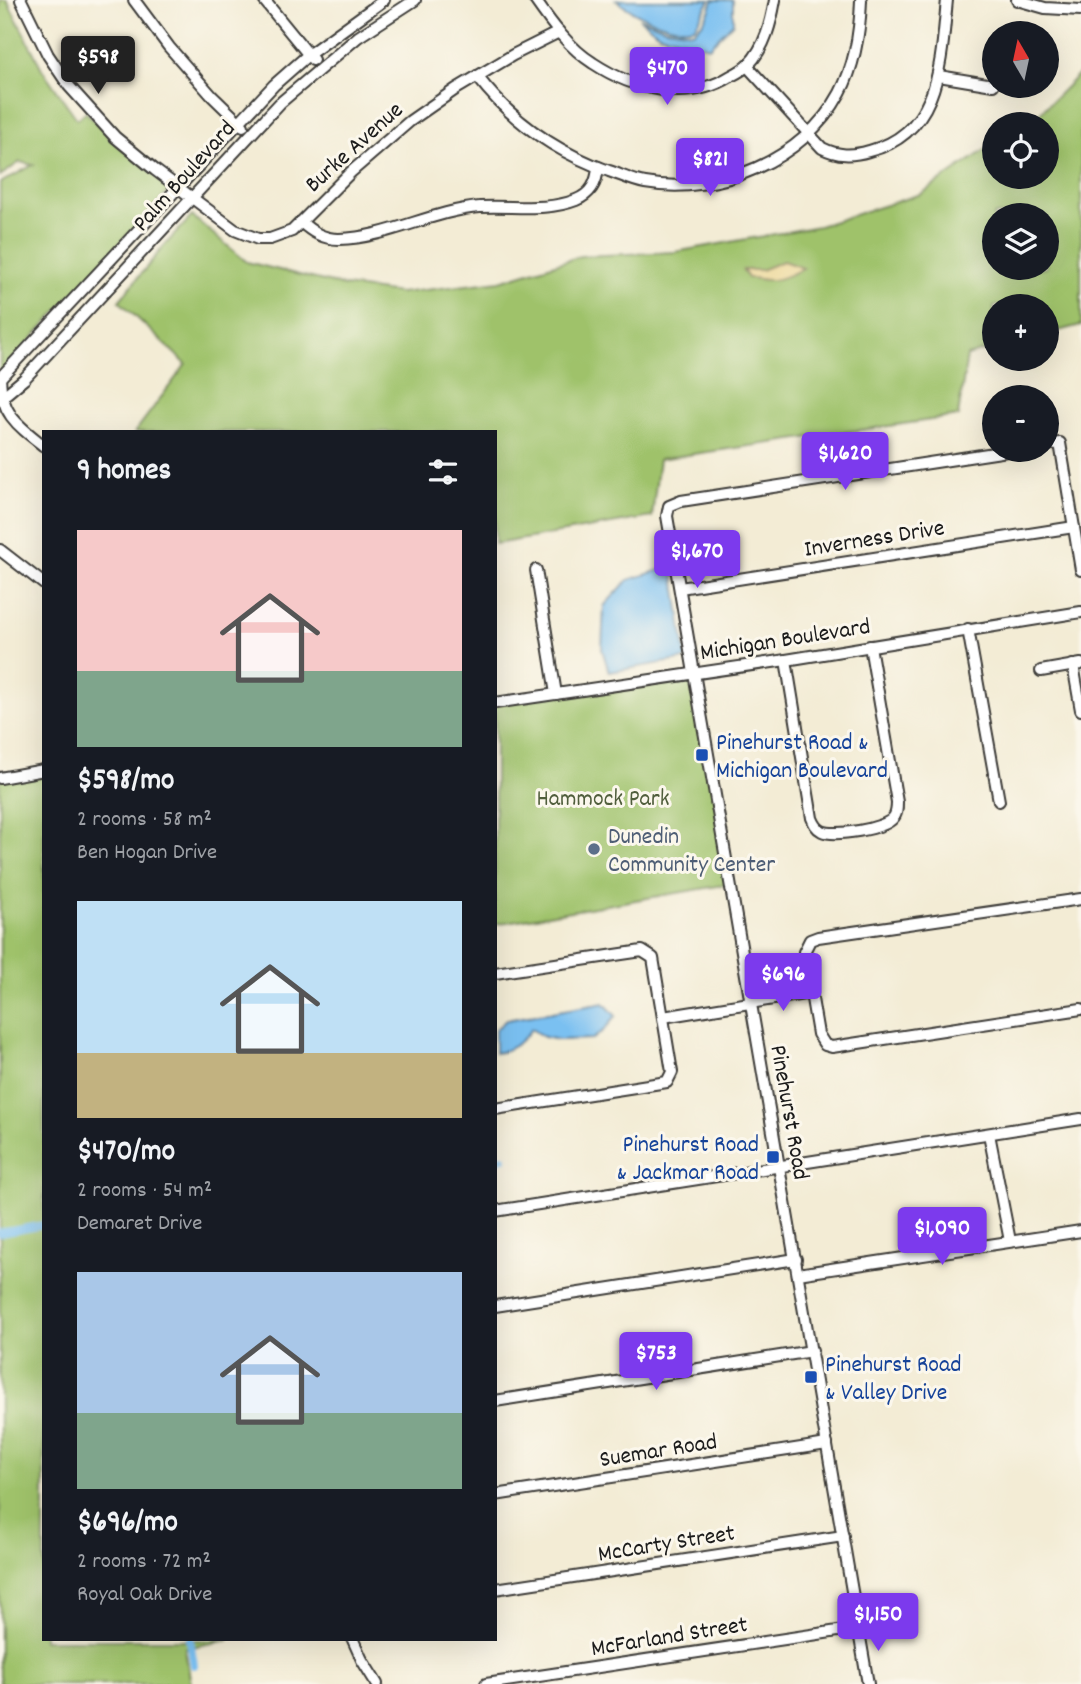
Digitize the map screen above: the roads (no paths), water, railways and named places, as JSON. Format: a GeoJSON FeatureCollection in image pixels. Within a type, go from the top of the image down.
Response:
{"type":"FeatureCollection","features":[{"type":"Feature","properties":{"kind":"street","name":"Burke Avenue"},"geometry":{"type":"LineString","coordinates":[[21,0],[48,55],[92,114],[115,137],[178,188],[235,230],[258,239],[282,236],[301,222],[351,172],[410,121],[477,76],[559,32]]}},
{"type":"Feature","properties":{"kind":"street"},"geometry":{"type":"LineString","coordinates":[[134,0],[169,47],[250,133]]}},
{"type":"Feature","properties":{"kind":"street"},"geometry":{"type":"LineString","coordinates":[[264,0],[320,67]]}},
{"type":"Feature","properties":{"kind":"street","name":"Palm Boulevard"},"geometry":{"type":"LineString","coordinates":[[0,378],[237,122],[308,55],[384,0]]}},
{"type":"Feature","properties":{"kind":"street"},"geometry":{"type":"LineString","coordinates":[[390,0],[398,10]]}},
{"type":"Feature","properties":{"kind":"street","name":"Palm Boulevard"},"geometry":{"type":"LineString","coordinates":[[0,399],[24,379],[250,133],[320,67],[415,0]]}},
{"type":"Feature","properties":{"kind":"street"},"geometry":{"type":"LineString","coordinates":[[535,0],[559,32],[599,66],[636,83],[665,91],[687,92],[722,82],[747,66],[765,37],[775,0]]}},
{"type":"Feature","properties":{"kind":"street"},"geometry":{"type":"LineString","coordinates":[[477,76],[523,125],[562,151],[643,183],[692,186],[752,170],[788,150],[808,134],[835,101],[848,75],[859,33],[862,0]]}},
{"type":"Feature","properties":{"kind":"street"},"geometry":{"type":"LineString","coordinates":[[747,66],[822,148],[833,154],[860,153],[882,148],[897,140],[919,119],[931,97],[939,76],[947,0]]}},
{"type":"Feature","properties":{"kind":"street"},"geometry":{"type":"LineString","coordinates":[[1017,0],[1045,8],[1081,10]]}},
{"type":"Feature","properties":{"kind":"street"},"geometry":{"type":"LineString","coordinates":[[939,76],[982,83]]}},
{"type":"Feature","properties":{"kind":"street"},"geometry":{"type":"LineString","coordinates":[[301,222],[324,237],[337,239],[380,233],[458,210],[559,204],[576,200],[593,188],[598,167]]}},
{"type":"Feature","properties":{"kind":"street"},"geometry":{"type":"LineString","coordinates":[[122,249],[134,260]]}},
{"type":"Feature","properties":{"kind":"street"},"geometry":{"type":"LineString","coordinates":[[0,378],[0,399],[20,427],[42,444]]}},
{"type":"Feature","properties":{"kind":"street"},"geometry":{"type":"LineString","coordinates":[[1059,443],[1081,570]]}},
{"type":"Feature","properties":{"kind":"street","name":"Pinehurst Road"},"geometry":{"type":"LineString","coordinates":[[867,1684],[799,1273],[667,516],[669,506],[681,501],[982,455]]}},
{"type":"Feature","properties":{"kind":"street","name":"Inverness Drive"},"geometry":{"type":"LineString","coordinates":[[680,588],[1074,527]]}},
{"type":"Feature","properties":{"kind":"street"},"geometry":{"type":"LineString","coordinates":[[0,550],[42,582]]}},
{"type":"Feature","properties":{"kind":"street"},"geometry":{"type":"LineString","coordinates":[[536,570],[556,694]]}},
{"type":"Feature","properties":{"kind":"street","name":"Michigan Boulevard"},"geometry":{"type":"LineString","coordinates":[[497,703],[786,660],[1081,612]]}},
{"type":"Feature","properties":{"kind":"street"},"geometry":{"type":"LineString","coordinates":[[968,629],[999,801]]}},
{"type":"Feature","properties":{"kind":"street"},"geometry":{"type":"LineString","coordinates":[[786,660],[812,818],[816,826],[824,832],[840,833],[886,824],[896,814],[897,802],[870,646]]}},
{"type":"Feature","properties":{"kind":"street"},"geometry":{"type":"LineString","coordinates":[[1041,671],[1077,665],[1081,710]]}},
{"type":"Feature","properties":{"kind":"street"},"geometry":{"type":"LineString","coordinates":[[0,778],[42,770]]}},
{"type":"Feature","properties":{"kind":"street"},"geometry":{"type":"LineString","coordinates":[[1081,899],[818,937],[810,940],[804,952],[818,1034],[825,1045],[832,1047],[1081,1009]]}},
{"type":"Feature","properties":{"kind":"street"},"geometry":{"type":"LineString","coordinates":[[497,974],[642,951],[653,958],[672,1072],[667,1082],[497,1109]]}},
{"type":"Feature","properties":{"kind":"street"},"geometry":{"type":"LineString","coordinates":[[663,1017],[811,993]]}},
{"type":"Feature","properties":{"kind":"street"},"geometry":{"type":"LineString","coordinates":[[497,1211],[1081,1119]]}},
{"type":"Feature","properties":{"kind":"street"},"geometry":{"type":"LineString","coordinates":[[989,1134],[1010,1241]]}},
{"type":"Feature","properties":{"kind":"street"},"geometry":{"type":"LineString","coordinates":[[799,1273],[1081,1231]]}},
{"type":"Feature","properties":{"kind":"street"},"geometry":{"type":"LineString","coordinates":[[497,1306],[796,1259]]}},
{"type":"Feature","properties":{"kind":"street"},"geometry":{"type":"LineString","coordinates":[[497,1401],[812,1351]]}},
{"type":"Feature","properties":{"kind":"street","name":"Suemar Road"},"geometry":{"type":"LineString","coordinates":[[497,1495],[827,1444]]}},
{"type":"Feature","properties":{"kind":"street","name":"McCarty Street"},"geometry":{"type":"LineString","coordinates":[[497,1589],[843,1536]]}},
{"type":"Feature","properties":{"kind":"street","name":"McFarland Street"},"geometry":{"type":"LineString","coordinates":[[486,1684],[858,1628]]}},
{"type":"Feature","properties":{"kind":"street"},"geometry":{"type":"LineString","coordinates":[[353,1641],[377,1684]]}},
{"type":"Feature","properties":{"kind":"water"},"geometry":{"type":"Polygon","coordinates":[[[616,0],[710,0],[695,27],[686,28],[654,21],[616,0]]]}},
{"type":"Feature","properties":{"kind":"water"},"geometry":{"type":"Polygon","coordinates":[[[713,0],[733,0],[733,23],[709,47],[659,34],[639,18],[665,28],[693,32],[706,18],[713,0]]]}},
{"type":"Feature","properties":{"kind":"water"},"geometry":{"type":"Polygon","coordinates":[[[666,568],[673,569],[686,659],[609,672],[602,649],[604,606],[628,580],[666,568]]]}},
{"type":"Feature","properties":{"kind":"water"},"geometry":{"type":"Polygon","coordinates":[[[604,1003],[616,1016],[593,1039],[559,1040],[544,1037],[531,1029],[516,1045],[497,1052],[497,1028],[506,1020],[604,1003]]]}},
{"type":"Feature","properties":{"kind":"waterway"},"geometry":{"type":"LineString","coordinates":[[497,1159],[503,1158]]}},
{"type":"Feature","properties":{"kind":"waterway"},"geometry":{"type":"LineString","coordinates":[[0,1233],[42,1225]]}},
{"type":"Feature","properties":{"kind":"waterway"},"geometry":{"type":"LineString","coordinates":[[190,1641],[194,1665]]}},
{"type":"Feature","properties":{"kind":"place","name":"Pinehurst Road & Michigan Boulevard"},"geometry":{"type":"Point","coordinates":[702,755]}},
{"type":"Feature","properties":{"kind":"place","name":"Dunedin Community Center"},"geometry":{"type":"Point","coordinates":[594,849]}},
{"type":"Feature","properties":{"kind":"place","name":"Pinehurst Road & Jackmar Road"},"geometry":{"type":"Point","coordinates":[773,1157]}},
{"type":"Feature","properties":{"kind":"place","name":"Pinehurst Road & Valley Drive"},"geometry":{"type":"Point","coordinates":[811,1377]}},
{"type":"Feature","properties":{"kind":"park label","name":"Hammock Park"},"geometry":{"type":"Point","coordinates":[603,797]}}]}
